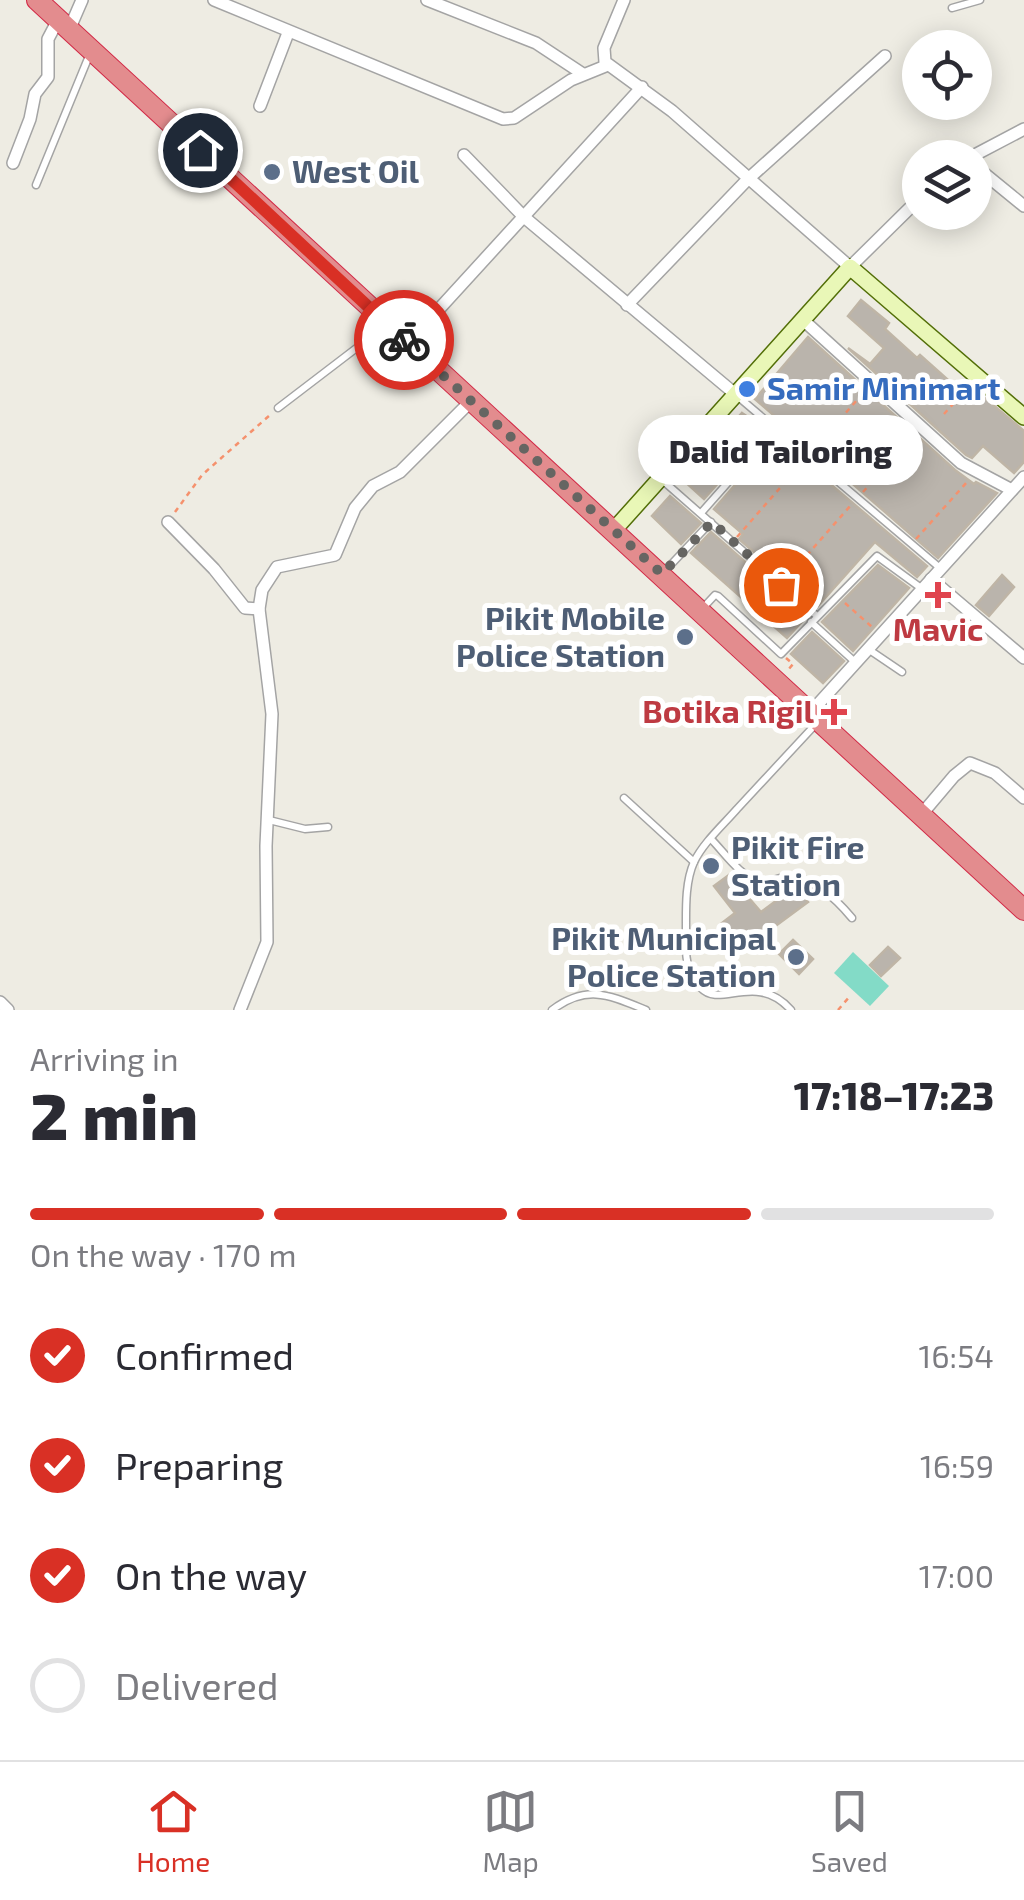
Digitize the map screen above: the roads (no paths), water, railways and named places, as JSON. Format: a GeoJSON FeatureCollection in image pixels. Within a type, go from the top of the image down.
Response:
{"type":"FeatureCollection","features":[{"type":"Feature","properties":{"kind":"highway"},"geometry":{"type":"LineString","coordinates":[[37,0],[1024,910]]}},
{"type":"Feature","properties":{"kind":"street"},"geometry":{"type":"LineString","coordinates":[[13,163],[36,94],[48,77],[48,40],[82,0]]}},
{"type":"Feature","properties":{"kind":"street"},"geometry":{"type":"LineString","coordinates":[[214,0],[502,120],[514,118],[583,74],[608,65]]}},
{"type":"Feature","properties":{"kind":"street"},"geometry":{"type":"LineString","coordinates":[[430,0],[536,43],[583,74]]}},
{"type":"Feature","properties":{"kind":"street"},"geometry":{"type":"LineString","coordinates":[[624,0],[603,52],[608,65],[642,87],[1024,417]]}},
{"type":"Feature","properties":{"kind":"street"},"geometry":{"type":"LineString","coordinates":[[260,106],[288,33]]}},
{"type":"Feature","properties":{"kind":"street"},"geometry":{"type":"LineString","coordinates":[[627,305],[747,180],[885,56]]}},
{"type":"Feature","properties":{"kind":"street"},"geometry":{"type":"LineString","coordinates":[[408,343],[642,87]]}},
{"type":"Feature","properties":{"kind":"street"},"geometry":{"type":"LineString","coordinates":[[992,146],[1024,130]]}},
{"type":"Feature","properties":{"kind":"street"},"geometry":{"type":"LineString","coordinates":[[464,155],[524,217],[734,394]]}},
{"type":"Feature","properties":{"kind":"street"},"geometry":{"type":"LineString","coordinates":[[992,180],[1024,206]]}},
{"type":"Feature","properties":{"kind":"street"},"geometry":{"type":"LineString","coordinates":[[613,531],[850,266],[902,215]]}},
{"type":"Feature","properties":{"kind":"street"},"geometry":{"type":"LineString","coordinates":[[802,319],[954,456],[1012,490]]}},
{"type":"Feature","properties":{"kind":"street"},"geometry":{"type":"LineString","coordinates":[[240,1010],[267,942],[272,714],[259,609],[262,590],[271,572],[285,564],[335,555],[350,516],[372,486],[400,472],[470,402]]}},
{"type":"Feature","properties":{"kind":"street"},"geometry":{"type":"LineString","coordinates":[[815,716],[856,662],[1024,477]]}},
{"type":"Feature","properties":{"kind":"street"},"geometry":{"type":"LineString","coordinates":[[168,522],[214,568],[245,608],[259,609]]}},
{"type":"Feature","properties":{"kind":"street"},"geometry":{"type":"LineString","coordinates":[[931,579],[1024,658]]}},
{"type":"Feature","properties":{"kind":"street"},"geometry":{"type":"LineString","coordinates":[[921,815],[970,763],[995,773],[1024,798]]}},
{"type":"Feature","properties":{"kind":"street"},"geometry":{"type":"LineString","coordinates":[[0,1002],[8,1010]]}},
{"type":"Feature","properties":{"kind":"lane"},"geometry":{"type":"LineString","coordinates":[[952,8],[980,0]]}},
{"type":"Feature","properties":{"kind":"lane"},"geometry":{"type":"LineString","coordinates":[[36,184],[92,50]]}},
{"type":"Feature","properties":{"kind":"lane"},"geometry":{"type":"LineString","coordinates":[[278,408],[388,324]]}},
{"type":"Feature","properties":{"kind":"lane"},"geometry":{"type":"LineString","coordinates":[[734,394],[912,544],[931,579]]}},
{"type":"Feature","properties":{"kind":"lane"},"geometry":{"type":"LineString","coordinates":[[701,513],[777,427]]}},
{"type":"Feature","properties":{"kind":"lane"},"geometry":{"type":"LineString","coordinates":[[660,478],[712,522],[856,662]]}},
{"type":"Feature","properties":{"kind":"lane"},"geometry":{"type":"LineString","coordinates":[[662,574],[712,522]]}},
{"type":"Feature","properties":{"kind":"lane"},"geometry":{"type":"LineString","coordinates":[[700,610],[714,595],[718,596],[782,654],[877,556],[931,579]]}},
{"type":"Feature","properties":{"kind":"lane"},"geometry":{"type":"LineString","coordinates":[[749,656],[764,638]]}},
{"type":"Feature","properties":{"kind":"lane"},"geometry":{"type":"LineString","coordinates":[[868,649],[902,672]]}},
{"type":"Feature","properties":{"kind":"lane"},"geometry":{"type":"LineString","coordinates":[[791,1010],[767,992],[714,995],[699,986],[689,970],[686,954],[690,876],[694,862],[711,839],[815,716]]}},
{"type":"Feature","properties":{"kind":"lane"},"geometry":{"type":"LineString","coordinates":[[624,798],[694,862]]}},
{"type":"Feature","properties":{"kind":"lane"},"geometry":{"type":"LineString","coordinates":[[268,819],[290,827],[328,828]]}},
{"type":"Feature","properties":{"kind":"lane"},"geometry":{"type":"LineString","coordinates":[[711,839],[752,878],[763,882],[786,876],[804,880],[826,891],[852,918]]}},
{"type":"Feature","properties":{"kind":"lane"},"geometry":{"type":"LineString","coordinates":[[552,1010],[571,998],[595,993],[646,1010]]}},
{"type":"Feature","properties":{"kind":"place","name":"West Oil"},"geometry":{"type":"Point","coordinates":[272,172]}},
{"type":"Feature","properties":{"kind":"place","name":"Samir Minimart"},"geometry":{"type":"Point","coordinates":[747,389]}},
{"type":"Feature","properties":{"kind":"place","name":"Dalid Tailoring"},"geometry":{"type":"Point","coordinates":[781,585]}},
{"type":"Feature","properties":{"kind":"place","name":"Mavic"},"geometry":{"type":"Point","coordinates":[938,595]}},
{"type":"Feature","properties":{"kind":"place","name":"Pikit Mobile Police Station"},"geometry":{"type":"Point","coordinates":[685,637]}},
{"type":"Feature","properties":{"kind":"place","name":"Botika Rigil"},"geometry":{"type":"Point","coordinates":[834,712]}},
{"type":"Feature","properties":{"kind":"place","name":"Pikit Fire Station"},"geometry":{"type":"Point","coordinates":[711,866]}},
{"type":"Feature","properties":{"kind":"place","name":"Pikit Municipal Police Station"},"geometry":{"type":"Point","coordinates":[796,957]}}]}
